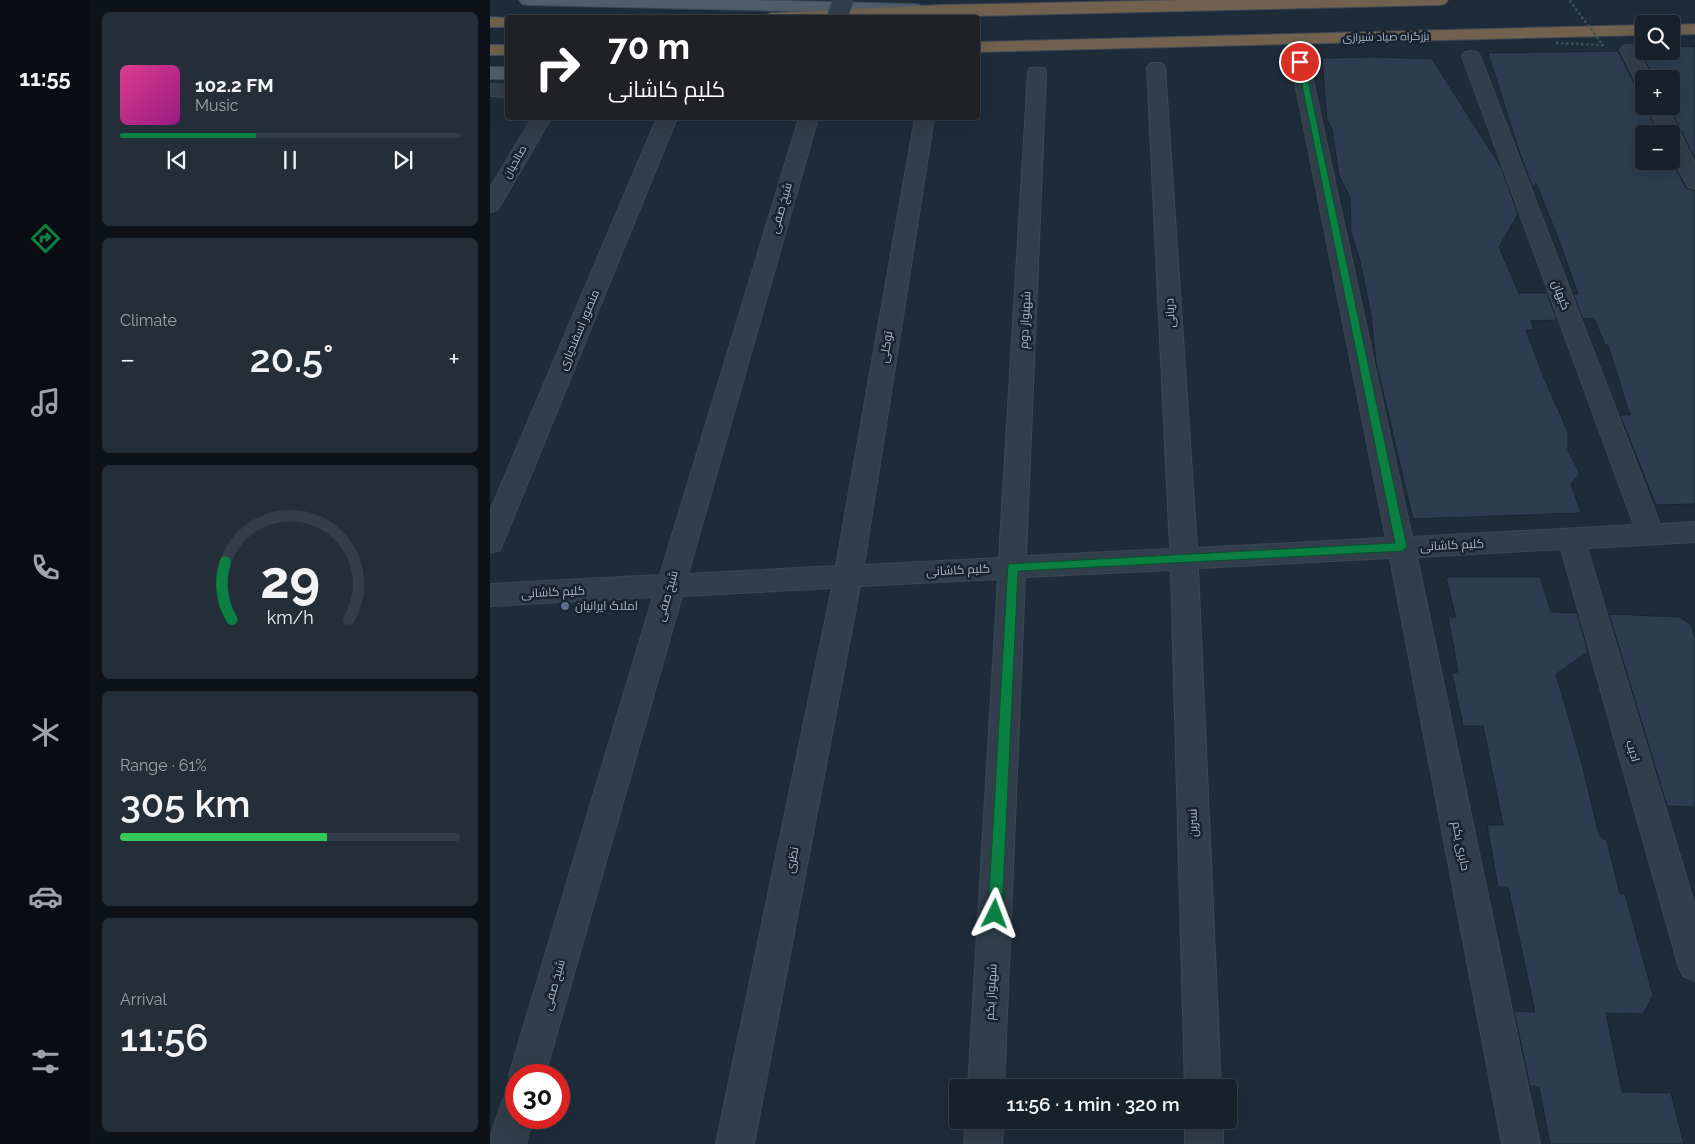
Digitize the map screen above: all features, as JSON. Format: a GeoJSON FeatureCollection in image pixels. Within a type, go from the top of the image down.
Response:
{"type":"FeatureCollection","features":[{"type":"Feature","properties":{"kind":"highway"},"geometry":{"type":"LineString","coordinates":[[834,15],[940,10],[1439,0]]}},
{"type":"Feature","properties":{"kind":"highway"},"geometry":{"type":"LineString","coordinates":[[490,22],[505,22]]}},
{"type":"Feature","properties":{"kind":"highway"},"geometry":{"type":"LineString","coordinates":[[1680,30],[1695,29]]}},
{"type":"Feature","properties":{"kind":"highway","name":"بزرگراه صیاد شیرازی"},"geometry":{"type":"LineString","coordinates":[[980,47],[1635,30]]}},
{"type":"Feature","properties":{"kind":"highway"},"geometry":{"type":"LineString","coordinates":[[490,50],[505,50]]}},
{"type":"Feature","properties":{"kind":"main road"},"geometry":{"type":"LineString","coordinates":[[528,0],[940,10]]}},
{"type":"Feature","properties":{"kind":"main road"},"geometry":{"type":"LineString","coordinates":[[490,73],[505,73]]}},
{"type":"Feature","properties":{"kind":"street"},"geometry":{"type":"LineString","coordinates":[[838,15],[843,0]]}},
{"type":"Feature","properties":{"kind":"street"},"geometry":{"type":"LineString","coordinates":[[1628,50],[1639,70]]}},
{"type":"Feature","properties":{"kind":"street","name":"کیهان"},"geometry":{"type":"LineString","coordinates":[[1471,56],[1651,534]]}},
{"type":"Feature","properties":{"kind":"street","name":"حایری یکم"},"geometry":{"type":"LineString","coordinates":[[1300,62],[1402,547],[1521,1144]]}},
{"type":"Feature","properties":{"kind":"street","name":"دریانی"},"geometry":{"type":"LineString","coordinates":[[1156,67],[1184,558]]}},
{"type":"Feature","properties":{"kind":"street","name":"شهنواز دوم"},"geometry":{"type":"LineString","coordinates":[[1012,567],[1037,72]]}},
{"type":"Feature","properties":{"kind":"street"},"geometry":{"type":"LineString","coordinates":[[490,90],[505,91]]}},
{"type":"Feature","properties":{"kind":"street","name":"صالحیان"},"geometry":{"type":"LineString","coordinates":[[490,206],[540,120]]}},
{"type":"Feature","properties":{"kind":"street","name":"منصور اسفندیاری"},"geometry":{"type":"LineString","coordinates":[[490,543],[666,120]]}},
{"type":"Feature","properties":{"kind":"street","name":"شیخ صفی"},"geometry":{"type":"LineString","coordinates":[[530,1064],[807,120]]}},
{"type":"Feature","properties":{"kind":"street","name":"توکلی"},"geometry":{"type":"LineString","coordinates":[[848,576],[924,120]]}},
{"type":"Feature","properties":{"kind":"street"},"geometry":{"type":"LineString","coordinates":[[1680,153],[1695,183]]}},
{"type":"Feature","properties":{"kind":"street","name":"کلیم کاشانی"},"geometry":{"type":"LineString","coordinates":[[490,595],[1695,532]]}},
{"type":"Feature","properties":{"kind":"street","name":"ادیب"},"geometry":{"type":"LineString","coordinates":[[1571,538],[1695,964]]}},
{"type":"Feature","properties":{"kind":"street","name":"نسرین"},"geometry":{"type":"LineString","coordinates":[[1184,558],[1202,1079]]}},
{"type":"Feature","properties":{"kind":"street","name":"شهنواز یکم"},"geometry":{"type":"LineString","coordinates":[[986,1079],[1012,567]]}},
{"type":"Feature","properties":{"kind":"street","name":"نظری"},"geometry":{"type":"LineString","coordinates":[[735,1144],[848,576]]}},
{"type":"Feature","properties":{"kind":"street"},"geometry":{"type":"LineString","coordinates":[[507,1144],[511,1129]]}},
{"type":"Feature","properties":{"kind":"street"},"geometry":{"type":"LineString","coordinates":[[983,1144],[984,1129]]}},
{"type":"Feature","properties":{"kind":"street"},"geometry":{"type":"LineString","coordinates":[[1204,1129],[1204,1144]]}},
{"type":"Feature","properties":{"kind":"path"},"geometry":{"type":"LineString","coordinates":[[1556,43],[1603,45],[1568,0]]}},
{"type":"Feature","properties":{"kind":"building"},"geometry":{"type":"Polygon","coordinates":[[[1680,46],[1695,47],[1695,159],[1680,125],[1673,115],[1680,115],[1680,70],[1650,70],[1645,60],[1680,60],[1680,46]]]}},
{"type":"Feature","properties":{"kind":"building"},"geometry":{"type":"Polygon","coordinates":[[[1618,51],[1635,85],[1635,115],[1650,115],[1654,125],[1635,125],[1635,170],[1676,170],[1686,188],[1695,191],[1695,504],[1656,505],[1620,415],[1630,415],[1608,345],[1605,345],[1594,318],[1583,319],[1573,294],[1578,294],[1560,243],[1536,183],[1533,188],[1520,154],[1488,53],[1618,51]]]}},
{"type":"Feature","properties":{"kind":"building"},"geometry":{"type":"Polygon","coordinates":[[[1322,58],[1432,59],[1501,167],[1518,214],[1499,247],[1519,293],[1547,293],[1557,320],[1531,321],[1534,330],[1526,330],[1544,378],[1568,432],[1568,451],[1580,473],[1571,484],[1581,513],[1413,519],[1376,362],[1371,315],[1360,261],[1351,232],[1350,198],[1339,175],[1332,129],[1327,120],[1322,58]]]}},
{"type":"Feature","properties":{"kind":"building"},"geometry":{"type":"Polygon","coordinates":[[[1446,577],[1540,577],[1551,612],[1577,613],[1588,652],[1556,674],[1582,764],[1599,835],[1607,841],[1620,894],[1625,894],[1653,995],[1643,1014],[1606,1013],[1622,1092],[1671,1093],[1684,1144],[1550,1144],[1539,1087],[1530,1086],[1514,1011],[1535,1012],[1508,887],[1498,887],[1487,825],[1503,825],[1483,726],[1463,726],[1452,673],[1458,672],[1448,616],[1456,618],[1446,577]]]}},
{"type":"Feature","properties":{"kind":"building"},"geometry":{"type":"Polygon","coordinates":[[[1609,614],[1679,617],[1691,624],[1695,639],[1695,807],[1667,806],[1609,614]]]}},
{"type":"Feature","properties":{"kind":"place","name":"املاک ایرانیان"},"geometry":{"type":"Point","coordinates":[565,606]}},
{"type":"Feature","properties":{"kind":"route"},"geometry":{"type":"LineString","coordinates":[[995,914],[1012,567],[1402,547],[1300,62]]}}]}
